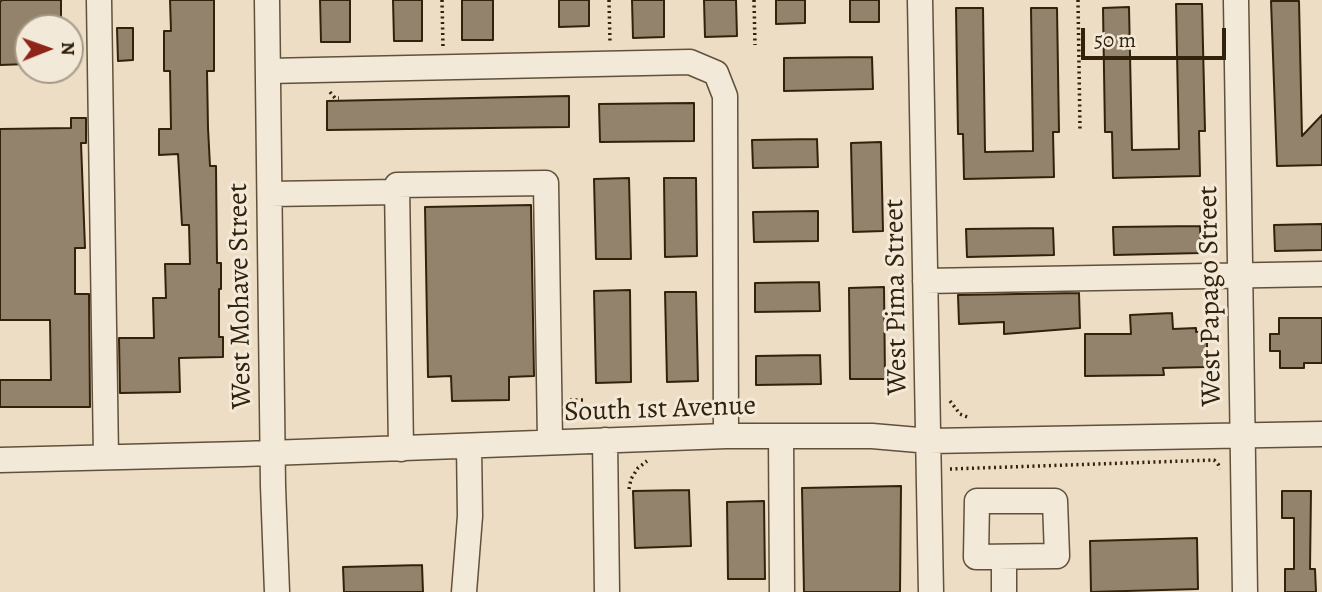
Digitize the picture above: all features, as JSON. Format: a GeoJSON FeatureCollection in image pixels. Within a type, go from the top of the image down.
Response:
{"type":"FeatureCollection","features":[{"type":"Feature","properties":{"kind":"street"},"geometry":{"type":"LineString","coordinates":[[99,0],[106,457]]}},
{"type":"Feature","properties":{"kind":"street","name":"West Mohave Street"},"geometry":{"type":"LineString","coordinates":[[267,0],[277,592]]}},
{"type":"Feature","properties":{"kind":"street","name":"West Pima Street"},"geometry":{"type":"LineString","coordinates":[[920,0],[931,592]]}},
{"type":"Feature","properties":{"kind":"street","name":"West Papago Street"},"geometry":{"type":"LineString","coordinates":[[1236,0],[1245,592]]}},
{"type":"Feature","properties":{"kind":"street"},"geometry":{"type":"LineString","coordinates":[[268,71],[690,62],[716,73],[725,96],[726,436]]}},
{"type":"Feature","properties":{"kind":"street"},"geometry":{"type":"LineString","coordinates":[[401,449],[397,185],[546,183],[550,442]]}},
{"type":"Feature","properties":{"kind":"street"},"geometry":{"type":"LineString","coordinates":[[270,194],[397,192]]}},
{"type":"Feature","properties":{"kind":"street"},"geometry":{"type":"LineString","coordinates":[[925,281],[1322,274]]}},
{"type":"Feature","properties":{"kind":"street","name":"South 1st Avenue"},"geometry":{"type":"LineString","coordinates":[[0,460],[401,449],[726,436],[872,436],[930,441],[1322,434]]}},
{"type":"Feature","properties":{"kind":"street"},"geometry":{"type":"LineString","coordinates":[[781,436],[782,592]]}},
{"type":"Feature","properties":{"kind":"street"},"geometry":{"type":"LineString","coordinates":[[605,440],[607,592]]}},
{"type":"Feature","properties":{"kind":"street"},"geometry":{"type":"LineString","coordinates":[[464,592],[470,516],[469,446]]}},
{"type":"Feature","properties":{"kind":"street"},"geometry":{"type":"LineString","coordinates":[[1004,558],[1004,592]]}},
{"type":"Feature","properties":{"kind":"path"},"geometry":{"type":"LineString","coordinates":[[442,0],[443,50]]}},
{"type":"Feature","properties":{"kind":"path"},"geometry":{"type":"LineString","coordinates":[[610,0],[610,47]]}},
{"type":"Feature","properties":{"kind":"path"},"geometry":{"type":"LineString","coordinates":[[754,0],[755,45]]}},
{"type":"Feature","properties":{"kind":"path"},"geometry":{"type":"LineString","coordinates":[[1078,0],[1080,130]]}},
{"type":"Feature","properties":{"kind":"path"},"geometry":{"type":"LineString","coordinates":[[946,474],[952,468],[1218,460],[1221,476]]}},
{"type":"Feature","properties":{"kind":"building"},"geometry":{"type":"Polygon","coordinates":[[[61,0],[61,14],[14,14],[14,64],[0,65],[0,2],[61,0]]]}},
{"type":"Feature","properties":{"kind":"building"},"geometry":{"type":"Polygon","coordinates":[[[170,0],[214,0],[214,71],[207,71],[208,128],[210,166],[216,166],[217,263],[221,263],[219,337],[223,337],[223,357],[179,358],[180,392],[120,393],[119,338],[154,338],[153,298],[166,298],[165,264],[190,264],[189,225],[182,225],[178,154],[159,155],[159,129],[171,129],[170,71],[164,71],[164,31],[171,31],[170,0]]]}},
{"type":"Feature","properties":{"kind":"building"},"geometry":{"type":"Polygon","coordinates":[[[320,0],[350,0],[350,42],[321,42],[320,0]]]}},
{"type":"Feature","properties":{"kind":"building"},"geometry":{"type":"Polygon","coordinates":[[[393,0],[422,0],[422,41],[394,41],[393,0]]]}},
{"type":"Feature","properties":{"kind":"building"},"geometry":{"type":"Polygon","coordinates":[[[462,0],[493,0],[493,40],[462,40],[462,0]]]}},
{"type":"Feature","properties":{"kind":"building"},"geometry":{"type":"Polygon","coordinates":[[[559,0],[589,0],[589,26],[559,27],[559,0]]]}},
{"type":"Feature","properties":{"kind":"building"},"geometry":{"type":"Polygon","coordinates":[[[632,0],[664,0],[664,37],[633,38],[632,0]]]}},
{"type":"Feature","properties":{"kind":"building"},"geometry":{"type":"Polygon","coordinates":[[[704,0],[736,0],[737,36],[705,37],[704,0]]]}},
{"type":"Feature","properties":{"kind":"building"},"geometry":{"type":"Polygon","coordinates":[[[776,0],[805,0],[805,23],[776,24],[776,0]]]}},
{"type":"Feature","properties":{"kind":"building"},"geometry":{"type":"Polygon","coordinates":[[[850,0],[879,0],[879,22],[850,22],[850,0]]]}},
{"type":"Feature","properties":{"kind":"building"},"geometry":{"type":"Polygon","coordinates":[[[1271,1],[1299,1],[1302,136],[1322,115],[1322,165],[1277,166],[1271,1]]]}},
{"type":"Feature","properties":{"kind":"building"},"geometry":{"type":"Polygon","coordinates":[[[1176,4],[1202,4],[1205,131],[1199,131],[1200,176],[1113,178],[1112,132],[1105,132],[1103,8],[1129,7],[1132,150],[1179,149],[1176,4]]]}},
{"type":"Feature","properties":{"kind":"building"},"geometry":{"type":"Polygon","coordinates":[[[956,8],[983,8],[985,152],[1033,151],[1031,8],[1057,8],[1059,132],[1053,132],[1054,177],[964,179],[963,134],[958,134],[956,8]]]}},
{"type":"Feature","properties":{"kind":"building"},"geometry":{"type":"Polygon","coordinates":[[[117,28],[133,28],[133,60],[118,61],[117,28]]]}},
{"type":"Feature","properties":{"kind":"building"},"geometry":{"type":"Polygon","coordinates":[[[872,57],[873,89],[784,91],[784,58],[872,57]]]}},
{"type":"Feature","properties":{"kind":"building"},"geometry":{"type":"Polygon","coordinates":[[[569,96],[569,127],[327,130],[327,101],[569,96]]]}},
{"type":"Feature","properties":{"kind":"building"},"geometry":{"type":"Polygon","coordinates":[[[694,103],[694,141],[600,142],[599,104],[694,103]]]}},
{"type":"Feature","properties":{"kind":"building"},"geometry":{"type":"Polygon","coordinates":[[[71,118],[86,118],[86,143],[81,143],[85,248],[75,248],[75,294],[89,294],[90,407],[0,407],[0,380],[51,380],[50,320],[0,320],[0,129],[71,128],[71,118]]]}},
{"type":"Feature","properties":{"kind":"building"},"geometry":{"type":"Polygon","coordinates":[[[817,139],[818,167],[753,168],[752,140],[817,139]]]}},
{"type":"Feature","properties":{"kind":"building"},"geometry":{"type":"Polygon","coordinates":[[[881,142],[883,231],[853,232],[851,143],[881,142]]]}},
{"type":"Feature","properties":{"kind":"building"},"geometry":{"type":"Polygon","coordinates":[[[629,178],[631,259],[596,259],[594,179],[629,178]]]}},
{"type":"Feature","properties":{"kind":"building"},"geometry":{"type":"Polygon","coordinates":[[[664,178],[696,178],[697,256],[665,257],[664,178]]]}},
{"type":"Feature","properties":{"kind":"building"},"geometry":{"type":"Polygon","coordinates":[[[531,205],[534,376],[509,377],[509,400],[452,401],[451,376],[428,377],[425,207],[531,205]]]}},
{"type":"Feature","properties":{"kind":"building"},"geometry":{"type":"Polygon","coordinates":[[[818,211],[818,241],[754,242],[753,212],[818,211]]]}},
{"type":"Feature","properties":{"kind":"building"},"geometry":{"type":"Polygon","coordinates":[[[1322,224],[1322,250],[1275,251],[1274,225],[1322,224]]]}},
{"type":"Feature","properties":{"kind":"building"},"geometry":{"type":"Polygon","coordinates":[[[1200,226],[1201,253],[1114,255],[1113,227],[1200,226]]]}},
{"type":"Feature","properties":{"kind":"building"},"geometry":{"type":"Polygon","coordinates":[[[1053,228],[1054,255],[967,257],[966,229],[1053,228]]]}},
{"type":"Feature","properties":{"kind":"building"},"geometry":{"type":"Polygon","coordinates":[[[819,282],[820,311],[755,312],[755,283],[819,282]]]}},
{"type":"Feature","properties":{"kind":"building"},"geometry":{"type":"Polygon","coordinates":[[[884,287],[885,379],[850,379],[849,288],[884,287]]]}},
{"type":"Feature","properties":{"kind":"building"},"geometry":{"type":"Polygon","coordinates":[[[630,290],[631,382],[596,383],[594,291],[630,290]]]}},
{"type":"Feature","properties":{"kind":"building"},"geometry":{"type":"Polygon","coordinates":[[[665,292],[696,292],[698,381],[667,382],[665,292]]]}},
{"type":"Feature","properties":{"kind":"building"},"geometry":{"type":"Polygon","coordinates":[[[1079,293],[1080,328],[1004,334],[1004,322],[959,324],[958,295],[1079,293]]]}},
{"type":"Feature","properties":{"kind":"building"},"geometry":{"type":"Polygon","coordinates":[[[1172,313],[1173,329],[1196,328],[1196,332],[1207,331],[1207,367],[1163,368],[1164,375],[1085,376],[1085,334],[1131,334],[1130,315],[1172,313]]]}},
{"type":"Feature","properties":{"kind":"building"},"geometry":{"type":"Polygon","coordinates":[[[1279,318],[1322,318],[1322,363],[1304,363],[1304,368],[1280,368],[1280,351],[1270,351],[1270,334],[1279,334],[1279,318]]]}},
{"type":"Feature","properties":{"kind":"building"},"geometry":{"type":"Polygon","coordinates":[[[820,355],[821,384],[756,385],[756,356],[820,355]]]}},
{"type":"Feature","properties":{"kind":"building"},"geometry":{"type":"Polygon","coordinates":[[[901,486],[900,592],[804,592],[802,488],[901,486]]]}},
{"type":"Feature","properties":{"kind":"building"},"geometry":{"type":"Polygon","coordinates":[[[689,490],[691,546],[635,548],[633,491],[689,490]]]}},
{"type":"Feature","properties":{"kind":"building"},"geometry":{"type":"Polygon","coordinates":[[[1282,491],[1311,491],[1310,569],[1315,569],[1316,592],[1285,592],[1285,569],[1294,569],[1294,518],[1282,518],[1282,491]]]}},
{"type":"Feature","properties":{"kind":"building"},"geometry":{"type":"Polygon","coordinates":[[[764,501],[765,579],[728,579],[727,502],[764,501]]]}},
{"type":"Feature","properties":{"kind":"building"},"geometry":{"type":"Polygon","coordinates":[[[1197,538],[1198,589],[1091,592],[1090,541],[1197,538]]]}},
{"type":"Feature","properties":{"kind":"building"},"geometry":{"type":"Polygon","coordinates":[[[422,565],[423,592],[344,592],[343,567],[422,565]]]}}]}
